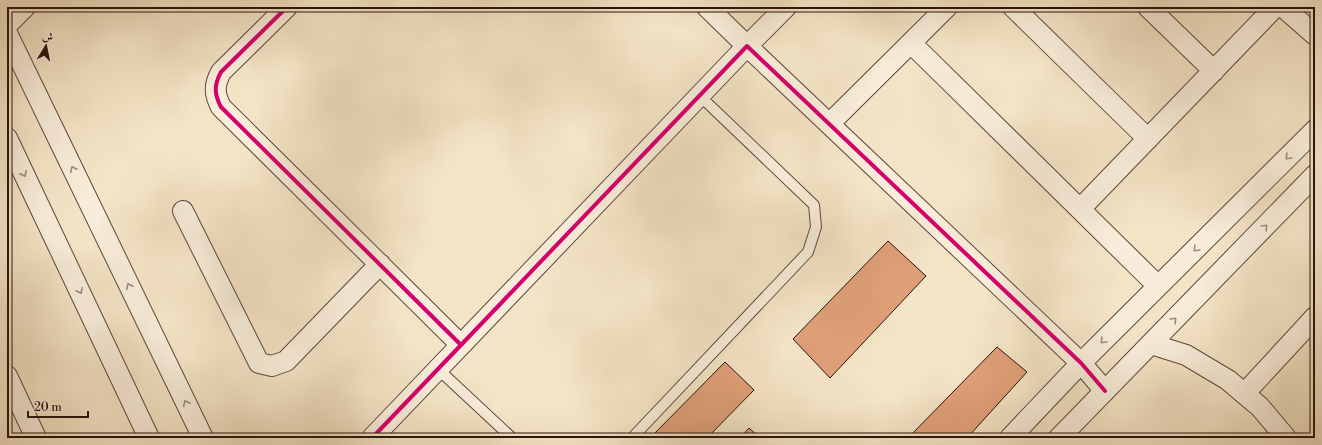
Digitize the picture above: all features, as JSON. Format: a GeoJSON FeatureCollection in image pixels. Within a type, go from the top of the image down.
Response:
{"type":"FeatureCollection","features":[{"type":"Feature","properties":{"kind":"street"},"geometry":{"type":"LineString","coordinates":[[7,25],[25,7]]}},
{"type":"Feature","properties":{"kind":"street"},"geometry":{"type":"LineString","coordinates":[[286,7],[221,72],[216,80],[216,97],[221,107],[461,345]]}},
{"type":"Feature","properties":{"kind":"street"},"geometry":{"type":"LineString","coordinates":[[707,7],[1081,363],[1104,391]]}},
{"type":"Feature","properties":{"kind":"street"},"geometry":{"type":"LineString","coordinates":[[372,438],[786,7]]}},
{"type":"Feature","properties":{"kind":"street"},"geometry":{"type":"LineString","coordinates":[[829,124],[947,7]]}},
{"type":"Feature","properties":{"kind":"street"},"geometry":{"type":"LineString","coordinates":[[1013,7],[1148,139]]}},
{"type":"Feature","properties":{"kind":"street"},"geometry":{"type":"LineString","coordinates":[[1148,7],[1214,71]]}},
{"type":"Feature","properties":{"kind":"street"},"geometry":{"type":"LineString","coordinates":[[1080,209],[1275,7]]}},
{"type":"Feature","properties":{"kind":"street"},"geometry":{"type":"LineString","coordinates":[[1284,7],[1315,35]]}},
{"type":"Feature","properties":{"kind":"street"},"geometry":{"type":"LineString","coordinates":[[7,33],[203,438]]}},
{"type":"Feature","properties":{"kind":"street"},"geometry":{"type":"LineString","coordinates":[[911,43],[1158,286]]}},
{"type":"Feature","properties":{"kind":"street"},"geometry":{"type":"LineString","coordinates":[[1010,438],[1081,363],[1315,130]]}},
{"type":"Feature","properties":{"kind":"street"},"geometry":{"type":"LineString","coordinates":[[7,138],[149,438]]}},
{"type":"Feature","properties":{"kind":"street"},"geometry":{"type":"LineString","coordinates":[[1070,433],[1104,391],[1315,175]]}},
{"type":"Feature","properties":{"kind":"street"},"geometry":{"type":"LineString","coordinates":[[183,211],[259,363],[266,365],[272,366],[286,362],[380,264]]}},
{"type":"Feature","properties":{"kind":"street"},"geometry":{"type":"LineString","coordinates":[[1244,394],[1315,317]]}},
{"type":"Feature","properties":{"kind":"street"},"geometry":{"type":"LineString","coordinates":[[1151,344],[1186,356],[1228,380],[1260,408],[1286,438]]}},
{"type":"Feature","properties":{"kind":"street"},"geometry":{"type":"LineString","coordinates":[[7,376],[12,405],[36,438]]}},
{"type":"Feature","properties":{"kind":"lane"},"geometry":{"type":"LineString","coordinates":[[632,438],[808,252],[816,227],[814,205],[700,96]]}},
{"type":"Feature","properties":{"kind":"lane"},"geometry":{"type":"LineString","coordinates":[[438,369],[512,438]]}},
{"type":"Feature","properties":{"kind":"building"},"geometry":{"type":"Polygon","coordinates":[[[888,241],[926,276],[830,378],[793,339],[888,241]]]}},
{"type":"Feature","properties":{"kind":"building"},"geometry":{"type":"Polygon","coordinates":[[[997,347],[1027,372],[967,438],[908,438],[997,347]]]}},
{"type":"Feature","properties":{"kind":"building"},"geometry":{"type":"Polygon","coordinates":[[[725,362],[754,390],[707,438],[650,438],[725,362]]]}},
{"type":"Feature","properties":{"kind":"building"},"geometry":{"type":"Polygon","coordinates":[[[749,428],[760,438],[740,438],[749,428]]]}},
{"type":"Feature","properties":{"kind":"cycle path"},"geometry":{"type":"LineString","coordinates":[[287,7],[221,72],[216,85],[216,94],[221,107],[461,345]]}},
{"type":"Feature","properties":{"kind":"cycle path"},"geometry":{"type":"LineString","coordinates":[[372,438],[747,46],[1081,363],[1105,391]]}}]}
